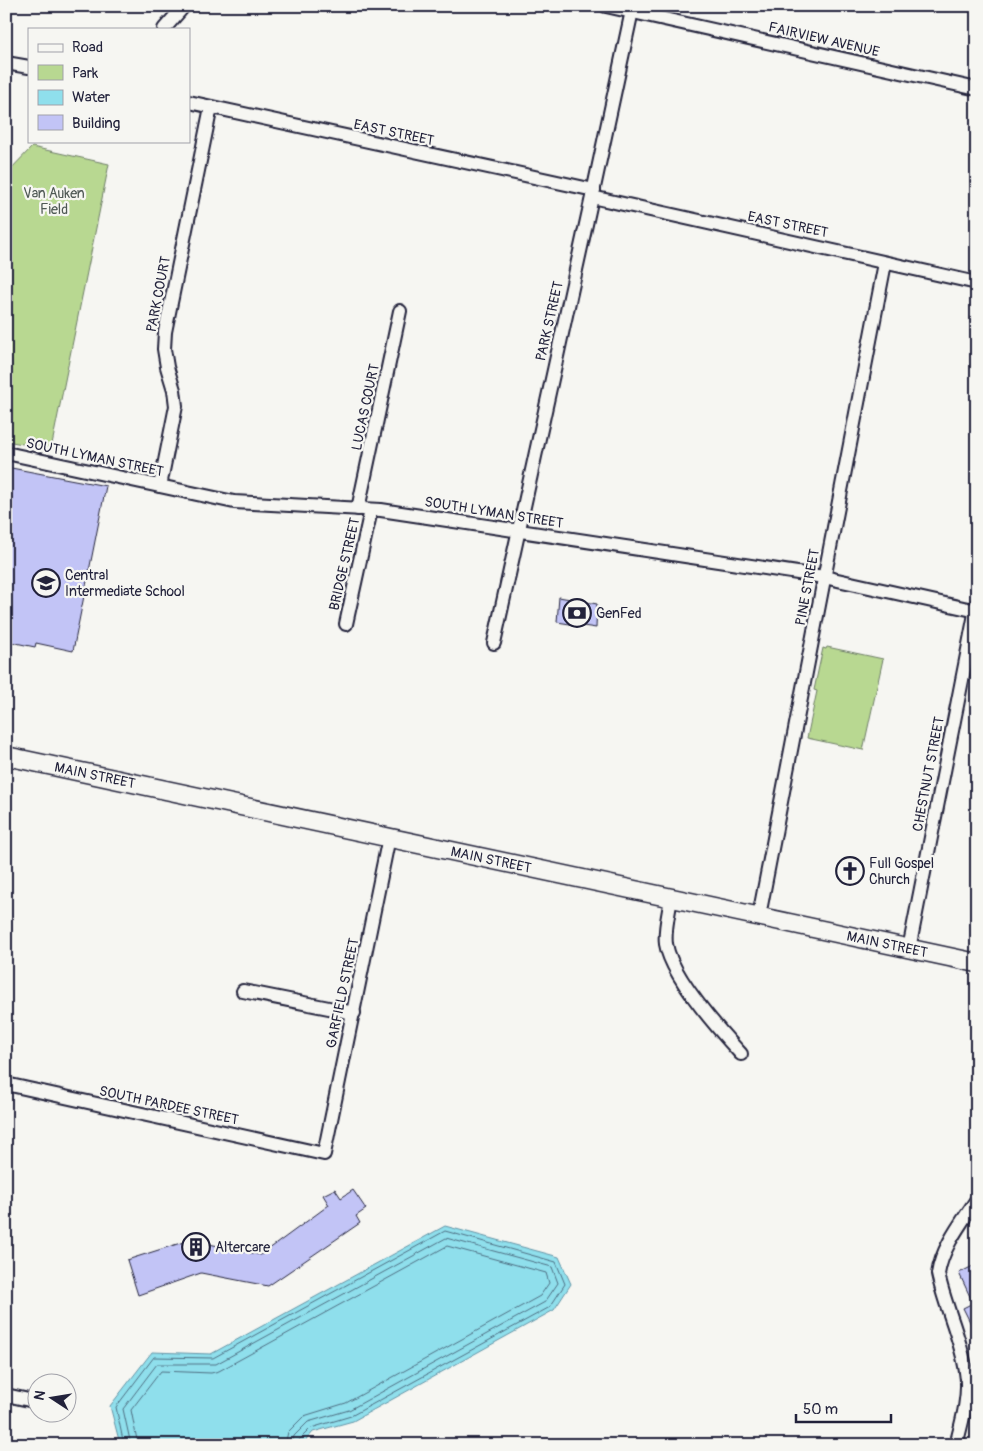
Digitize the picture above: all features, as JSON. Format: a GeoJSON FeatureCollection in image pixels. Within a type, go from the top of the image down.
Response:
{"type":"FeatureCollection","features":[{"type":"Feature","properties":{"kind":"main road","name":"MAIN STREET"},"geometry":{"type":"LineString","coordinates":[[6,756],[977,963]]}},
{"type":"Feature","properties":{"kind":"street"},"geometry":{"type":"LineString","coordinates":[[165,28],[184,6]]}},
{"type":"Feature","properties":{"kind":"street","name":"FAIRVIEW AVENUE"},"geometry":{"type":"LineString","coordinates":[[606,6],[632,9],[977,89]]}},
{"type":"Feature","properties":{"kind":"street","name":"PARK STREET"},"geometry":{"type":"LineString","coordinates":[[494,643],[632,9]]}},
{"type":"Feature","properties":{"kind":"street"},"geometry":{"type":"LineString","coordinates":[[6,63],[28,67]]}},
{"type":"Feature","properties":{"kind":"street","name":"EAST STREET"},"geometry":{"type":"LineString","coordinates":[[190,102],[977,283]]}},
{"type":"Feature","properties":{"kind":"street","name":"PARK COURT"},"geometry":{"type":"LineString","coordinates":[[160,486],[176,406],[164,349],[165,332],[211,107]]}},
{"type":"Feature","properties":{"kind":"street","name":"PINE STREET"},"geometry":{"type":"LineString","coordinates":[[759,916],[885,263]]}},
{"type":"Feature","properties":{"kind":"street","name":"LUCAS COURT"},"geometry":{"type":"LineString","coordinates":[[365,510],[400,312]]}},
{"type":"Feature","properties":{"kind":"street","name":"SOUTH LYMAN STREET"},"geometry":{"type":"LineString","coordinates":[[6,453],[234,502],[365,510],[518,531],[824,577],[976,609]]}},
{"type":"Feature","properties":{"kind":"street","name":"BRIDGE STREET"},"geometry":{"type":"LineString","coordinates":[[346,624],[365,510]]}},
{"type":"Feature","properties":{"kind":"street","name":"CHESTNUT STREET"},"geometry":{"type":"LineString","coordinates":[[909,949],[976,609]]}},
{"type":"Feature","properties":{"kind":"street","name":"GARFIELD STREET"},"geometry":{"type":"LineString","coordinates":[[324,1154],[389,837]]}},
{"type":"Feature","properties":{"kind":"street"},"geometry":{"type":"LineString","coordinates":[[671,898],[666,932],[670,958],[688,989],[741,1054]]}},
{"type":"Feature","properties":{"kind":"street"},"geometry":{"type":"LineString","coordinates":[[243,992],[354,1012]]}},
{"type":"Feature","properties":{"kind":"street","name":"SOUTH PARDEE STREET"},"geometry":{"type":"LineString","coordinates":[[6,1084],[324,1154]]}},
{"type":"Feature","properties":{"kind":"street"},"geometry":{"type":"LineString","coordinates":[[956,1445],[966,1400],[966,1373],[960,1346],[938,1274],[946,1249],[977,1199]]}},
{"type":"Feature","properties":{"kind":"street"},"geometry":{"type":"LineString","coordinates":[[6,1395],[28,1400]]}},
{"type":"Feature","properties":{"kind":"green space","name":"Van Auken Field"},"geometry":{"type":"Polygon","coordinates":[[[32,147],[109,164],[51,449],[6,441],[6,365],[8,356],[6,356],[6,174],[32,147]]]}},
{"type":"Feature","properties":{"kind":"green space"},"geometry":{"type":"Polygon","coordinates":[[[827,647],[883,659],[863,750],[807,738],[817,691],[814,690],[823,648],[826,649],[827,647]]]}},
{"type":"Feature","properties":{"kind":"water"},"geometry":{"type":"Polygon","coordinates":[[[445,1226],[559,1257],[571,1284],[554,1310],[353,1421],[313,1432],[302,1445],[174,1445],[171,1442],[120,1444],[110,1406],[152,1352],[211,1354],[445,1226]]]}},
{"type":"Feature","properties":{"kind":"building","name":"Central Intermediate School"},"geometry":{"type":"Polygon","coordinates":[[[6,467],[106,486],[73,651],[36,643],[35,647],[6,641],[6,467]]]}},
{"type":"Feature","properties":{"kind":"building","name":"GenFed"},"geometry":{"type":"Polygon","coordinates":[[[559,597],[597,604],[596,628],[557,622],[559,597]]]}},
{"type":"Feature","properties":{"kind":"building","name":"Altercare"},"geometry":{"type":"Polygon","coordinates":[[[335,1189],[341,1198],[353,1190],[366,1209],[356,1216],[360,1223],[268,1286],[201,1273],[138,1295],[127,1260],[190,1240],[261,1255],[329,1205],[323,1195],[335,1189]]]}},
{"type":"Feature","properties":{"kind":"building"},"geometry":{"type":"Polygon","coordinates":[[[977,1264],[977,1336],[963,1308],[973,1303],[959,1273],[977,1264]]]}},
{"type":"Feature","properties":{"kind":"place","name":"Central Intermediate School"},"geometry":{"type":"Point","coordinates":[46,583]}},
{"type":"Feature","properties":{"kind":"place","name":"GenFed"},"geometry":{"type":"Point","coordinates":[577,613]}},
{"type":"Feature","properties":{"kind":"place","name":"Full Gospel Church"},"geometry":{"type":"Point","coordinates":[850,871]}},
{"type":"Feature","properties":{"kind":"place","name":"Altercare"},"geometry":{"type":"Point","coordinates":[196,1247]}}]}
